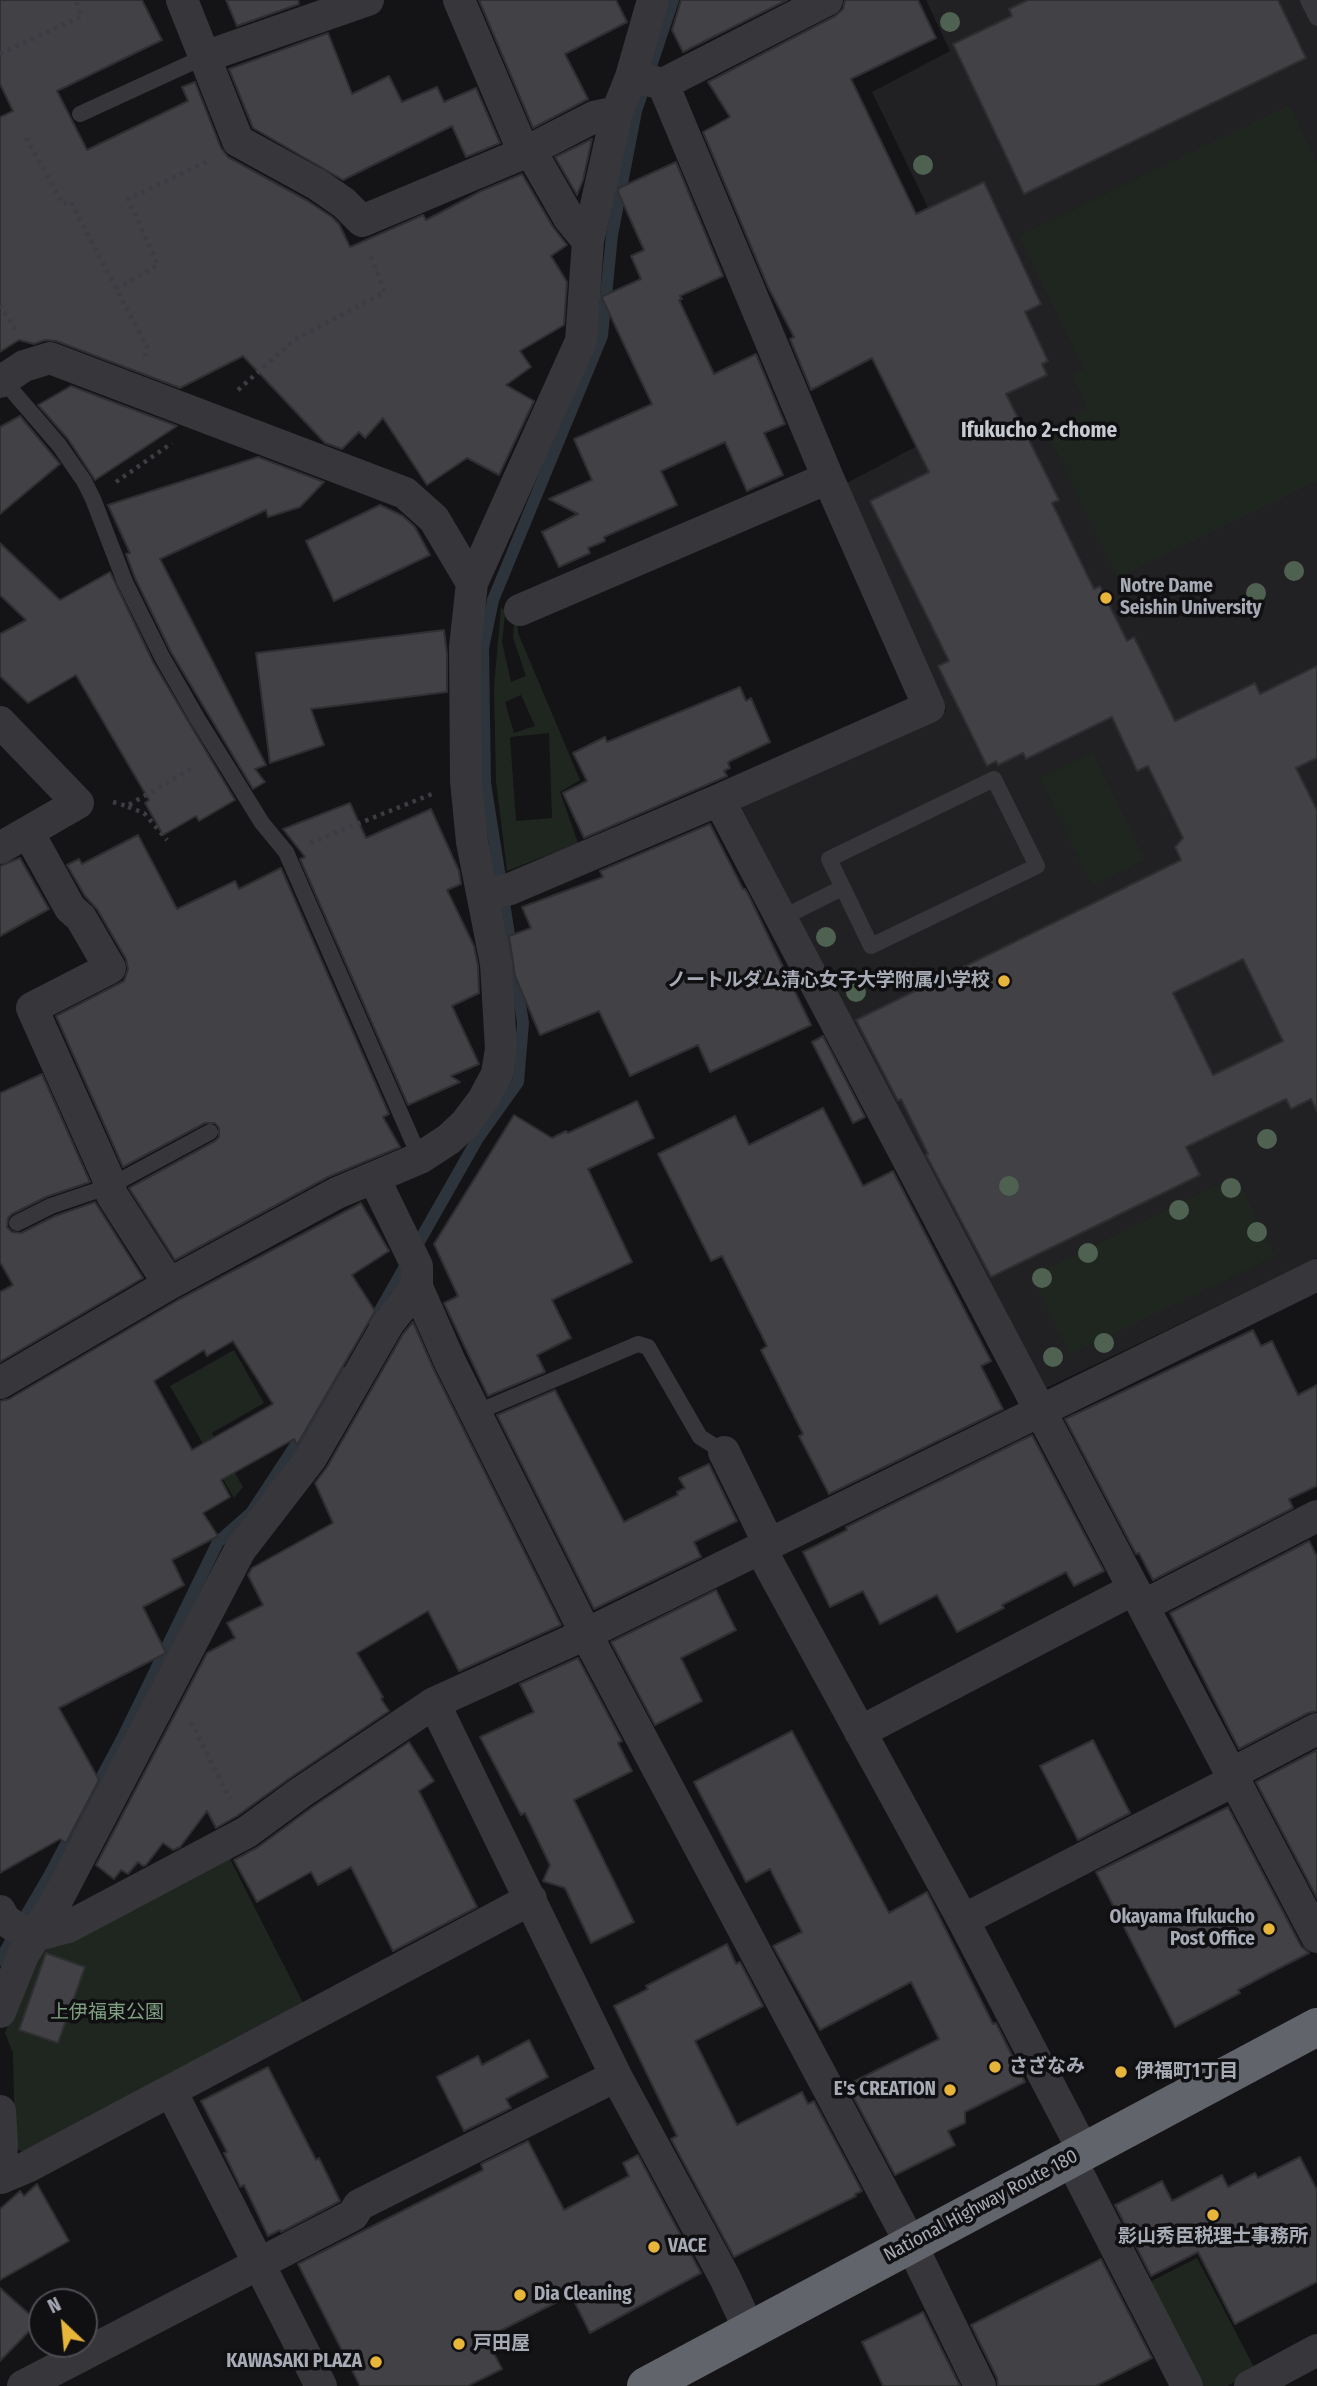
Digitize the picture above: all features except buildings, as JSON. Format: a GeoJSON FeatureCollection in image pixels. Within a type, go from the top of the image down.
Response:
{"type":"FeatureCollection","features":[{"type":"Feature","properties":{"kind":"highway","name":"National Highway Route 180"},"geometry":{"type":"LineString","coordinates":[[646,2386],[1317,2027]]}},
{"type":"Feature","properties":{"kind":"street"},"geometry":{"type":"LineString","coordinates":[[182,0],[238,141],[318,185],[344,203],[362,221],[527,151],[594,117],[617,112]]}},
{"type":"Feature","properties":{"kind":"street"},"geometry":{"type":"LineString","coordinates":[[204,57],[368,0]]}},
{"type":"Feature","properties":{"kind":"street"},"geometry":{"type":"LineString","coordinates":[[458,0],[527,151],[569,218],[588,241]]}},
{"type":"Feature","properties":{"kind":"street"},"geometry":{"type":"LineString","coordinates":[[495,893],[719,800],[929,707],[828,478],[646,80],[653,0]]}},
{"type":"Feature","properties":{"kind":"street"},"geometry":{"type":"LineString","coordinates":[[0,1383],[169,1284],[337,1193],[420,1158],[449,1139],[465,1124],[483,1100],[497,1074],[501,1049],[495,893],[472,842],[466,781],[465,647],[472,583],[581,341],[588,241],[617,112],[646,80],[827,0]]}},
{"type":"Feature","properties":{"kind":"street"},"geometry":{"type":"LineString","coordinates":[[2,381],[23,366],[50,358],[405,493],[434,519],[472,583]]}},
{"type":"Feature","properties":{"kind":"street"},"geometry":{"type":"LineString","coordinates":[[520,610],[828,478]]}},
{"type":"Feature","properties":{"kind":"street"},"geometry":{"type":"LineString","coordinates":[[0,722],[78,803],[0,848]]}},
{"type":"Feature","properties":{"kind":"street"},"geometry":{"type":"LineString","coordinates":[[719,800],[1317,1937]]}},
{"type":"Feature","properties":{"kind":"street"},"geometry":{"type":"LineString","coordinates":[[28,832],[70,908],[81,918],[110,968],[32,1008],[112,1195],[169,1284]]}},
{"type":"Feature","properties":{"kind":"street"},"geometry":{"type":"LineString","coordinates":[[374,1178],[413,1264],[450,1362],[475,1413],[586,1634],[911,2244],[980,2386]]}},
{"type":"Feature","properties":{"kind":"street"},"geometry":{"type":"LineString","coordinates":[[15,1925],[56,1902],[240,1550],[311,1458],[388,1324],[413,1264]]}},
{"type":"Feature","properties":{"kind":"street"},"geometry":{"type":"LineString","coordinates":[[15,1925],[68,1927],[247,1832],[300,1793],[435,1703],[586,1634],[1317,1275]]}},
{"type":"Feature","properties":{"kind":"street"},"geometry":{"type":"LineString","coordinates":[[724,1452],[764,1546],[860,1732],[963,1920],[1187,2386]]}},
{"type":"Feature","properties":{"kind":"street"},"geometry":{"type":"LineString","coordinates":[[860,1732],[1139,1597],[1317,1516]]}},
{"type":"Feature","properties":{"kind":"street"},"geometry":{"type":"LineString","coordinates":[[435,1703],[616,2076],[725,2278],[750,2330]]}},
{"type":"Feature","properties":{"kind":"street"},"geometry":{"type":"LineString","coordinates":[[963,1920],[1233,1777],[1317,1729]]}},
{"type":"Feature","properties":{"kind":"street"},"geometry":{"type":"LineString","coordinates":[[0,2111],[0,2178],[27,2167],[172,2091],[531,1899]]}},
{"type":"Feature","properties":{"kind":"street"},"geometry":{"type":"LineString","coordinates":[[0,2012],[23,1955],[15,1925]]}},
{"type":"Feature","properties":{"kind":"street"},"geometry":{"type":"LineString","coordinates":[[23,2386],[353,2215],[359,2205],[616,2076]]}},
{"type":"Feature","properties":{"kind":"street"},"geometry":{"type":"LineString","coordinates":[[172,2091],[321,2386]]}},
{"type":"Feature","properties":{"kind":"street"},"geometry":{"type":"LineString","coordinates":[[1250,2386],[1317,2350]]}},
{"type":"Feature","properties":{"kind":"lane"},"geometry":{"type":"LineString","coordinates":[[1308,0],[1317,18]]}},
{"type":"Feature","properties":{"kind":"lane"},"geometry":{"type":"LineString","coordinates":[[80,114],[204,57]]}},
{"type":"Feature","properties":{"kind":"lane"},"geometry":{"type":"LineString","coordinates":[[2,381],[59,445],[93,499],[125,582],[162,657],[262,823],[286,852],[420,1158]]}},
{"type":"Feature","properties":{"kind":"lane"},"geometry":{"type":"LineString","coordinates":[[994,779],[1037,866],[871,946],[842,888],[828,859],[994,779]]}},
{"type":"Feature","properties":{"kind":"lane"},"geometry":{"type":"LineString","coordinates":[[780,919],[842,888]]}},
{"type":"Feature","properties":{"kind":"lane"},"geometry":{"type":"LineString","coordinates":[[17,1223],[51,1206],[110,1186],[210,1132]]}},
{"type":"Feature","properties":{"kind":"lane"},"geometry":{"type":"LineString","coordinates":[[475,1413],[638,1344],[648,1347],[700,1437],[724,1452]]}},
{"type":"Feature","properties":{"kind":"path"},"geometry":{"type":"LineString","coordinates":[[0,54],[82,16],[75,0]]}},
{"type":"Feature","properties":{"kind":"path"},"geometry":{"type":"LineString","coordinates":[[26,138],[63,204],[70,201],[147,347],[135,390]]}},
{"type":"Feature","properties":{"kind":"path"},"geometry":{"type":"LineString","coordinates":[[116,289],[158,265],[128,199],[231,150],[238,141]]}},
{"type":"Feature","properties":{"kind":"path"},"geometry":{"type":"LineString","coordinates":[[93,499],[196,426],[210,419],[294,340],[386,292],[361,233],[362,221]]}},
{"type":"Feature","properties":{"kind":"path"},"geometry":{"type":"LineString","coordinates":[[127,806],[218,753]]}},
{"type":"Feature","properties":{"kind":"path"},"geometry":{"type":"LineString","coordinates":[[286,852],[466,781]]}},
{"type":"Feature","properties":{"kind":"path"},"geometry":{"type":"LineString","coordinates":[[78,803],[99,804],[108,800],[145,813],[167,840]]}},
{"type":"Feature","properties":{"kind":"path"},"geometry":{"type":"LineString","coordinates":[[169,1686],[174,1690],[247,1832]]}},
{"type":"Feature","properties":{"kind":"shaded area","name":"Notre Dame Seishin University"},"geometry":{"type":"Polygon","coordinates":[[[926,0],[1317,0],[1317,1258],[1042,1390],[740,805],[946,711],[845,484],[1008,398],[943,264],[953,259],[872,92],[950,51],[926,0]]]}},
{"type":"Feature","properties":{"kind":"green space"},"geometry":{"type":"Polygon","coordinates":[[[1289,105],[1317,162],[1317,481],[1118,578],[1046,430],[1088,409],[1072,375],[1084,369],[1019,236],[1289,105]]]}},
{"type":"Feature","properties":{"kind":"green space"},"geometry":{"type":"Polygon","coordinates":[[[501,608],[517,614],[518,633],[580,780],[560,792],[578,843],[507,871],[496,781],[494,687],[501,608]],[[505,615],[502,642],[511,682],[526,676],[513,637],[514,619],[505,615]],[[521,695],[505,702],[514,733],[535,726],[521,695]],[[549,733],[510,737],[516,821],[552,818],[549,733]]]}},
{"type":"Feature","properties":{"kind":"green space"},"geometry":{"type":"Polygon","coordinates":[[[1093,753],[1145,860],[1092,885],[1040,778],[1093,753]]]}},
{"type":"Feature","properties":{"kind":"green space"},"geometry":{"type":"Polygon","coordinates":[[[1236,1176],[1275,1256],[1070,1355],[1032,1276],[1236,1176]]]}},
{"type":"Feature","properties":{"kind":"green space"},"geometry":{"type":"Polygon","coordinates":[[[234,1350],[264,1403],[212,1433],[243,1487],[234,1498],[170,1386],[234,1350]]]}},
{"type":"Feature","properties":{"kind":"green space","name":"上伊福東公園"},"geometry":{"type":"Polygon","coordinates":[[[228,1855],[303,2003],[23,2152],[15,2148],[13,2053],[5,2033],[37,1946],[228,1855]]]}},
{"type":"Feature","properties":{"kind":"green space"},"geometry":{"type":"Polygon","coordinates":[[[1197,2258],[1256,2371],[1227,2386],[1197,2386],[1144,2285],[1197,2258]]]}},
{"type":"Feature","properties":{"kind":"waterway"},"geometry":{"type":"LineString","coordinates":[[374,1321],[478,1138],[518,1082],[523,1023],[485,783],[483,648],[493,600],[602,336],[612,235],[636,111],[673,0]]}},
{"type":"Feature","properties":{"kind":"waterway"},"geometry":{"type":"LineString","coordinates":[[0,1960],[49,1876],[124,1735],[218,1542],[251,1513],[343,1373]]}},
{"type":"Feature","properties":{"kind":"place","name":"Notre Dame Seishin University"},"geometry":{"type":"Point","coordinates":[1106,598]}},
{"type":"Feature","properties":{"kind":"place","name":"ノートルダム清心女子大学附属小学校"},"geometry":{"type":"Point","coordinates":[1004,981]}},
{"type":"Feature","properties":{"kind":"place","name":"Okayama Ifukucho Post Office"},"geometry":{"type":"Point","coordinates":[1269,1929]}},
{"type":"Feature","properties":{"kind":"place","name":"さざなみ"},"geometry":{"type":"Point","coordinates":[995,2067]}},
{"type":"Feature","properties":{"kind":"place","name":"伊福町1丁目"},"geometry":{"type":"Point","coordinates":[1121,2072]}},
{"type":"Feature","properties":{"kind":"place","name":"E's CREATION"},"geometry":{"type":"Point","coordinates":[950,2090]}},
{"type":"Feature","properties":{"kind":"place","name":"影山秀臣税理士事務所"},"geometry":{"type":"Point","coordinates":[1213,2215]}},
{"type":"Feature","properties":{"kind":"place","name":"VACE"},"geometry":{"type":"Point","coordinates":[654,2247]}},
{"type":"Feature","properties":{"kind":"place","name":"Dia Cleaning"},"geometry":{"type":"Point","coordinates":[520,2295]}},
{"type":"Feature","properties":{"kind":"place","name":"戸田屋"},"geometry":{"type":"Point","coordinates":[459,2344]}},
{"type":"Feature","properties":{"kind":"place","name":"KAWASAKI PLAZA"},"geometry":{"type":"Point","coordinates":[376,2362]}},
{"type":"Feature","properties":{"kind":"district","name":"Ifukucho 2-chome"},"geometry":{"type":"Point","coordinates":[1039,431]}}]}
